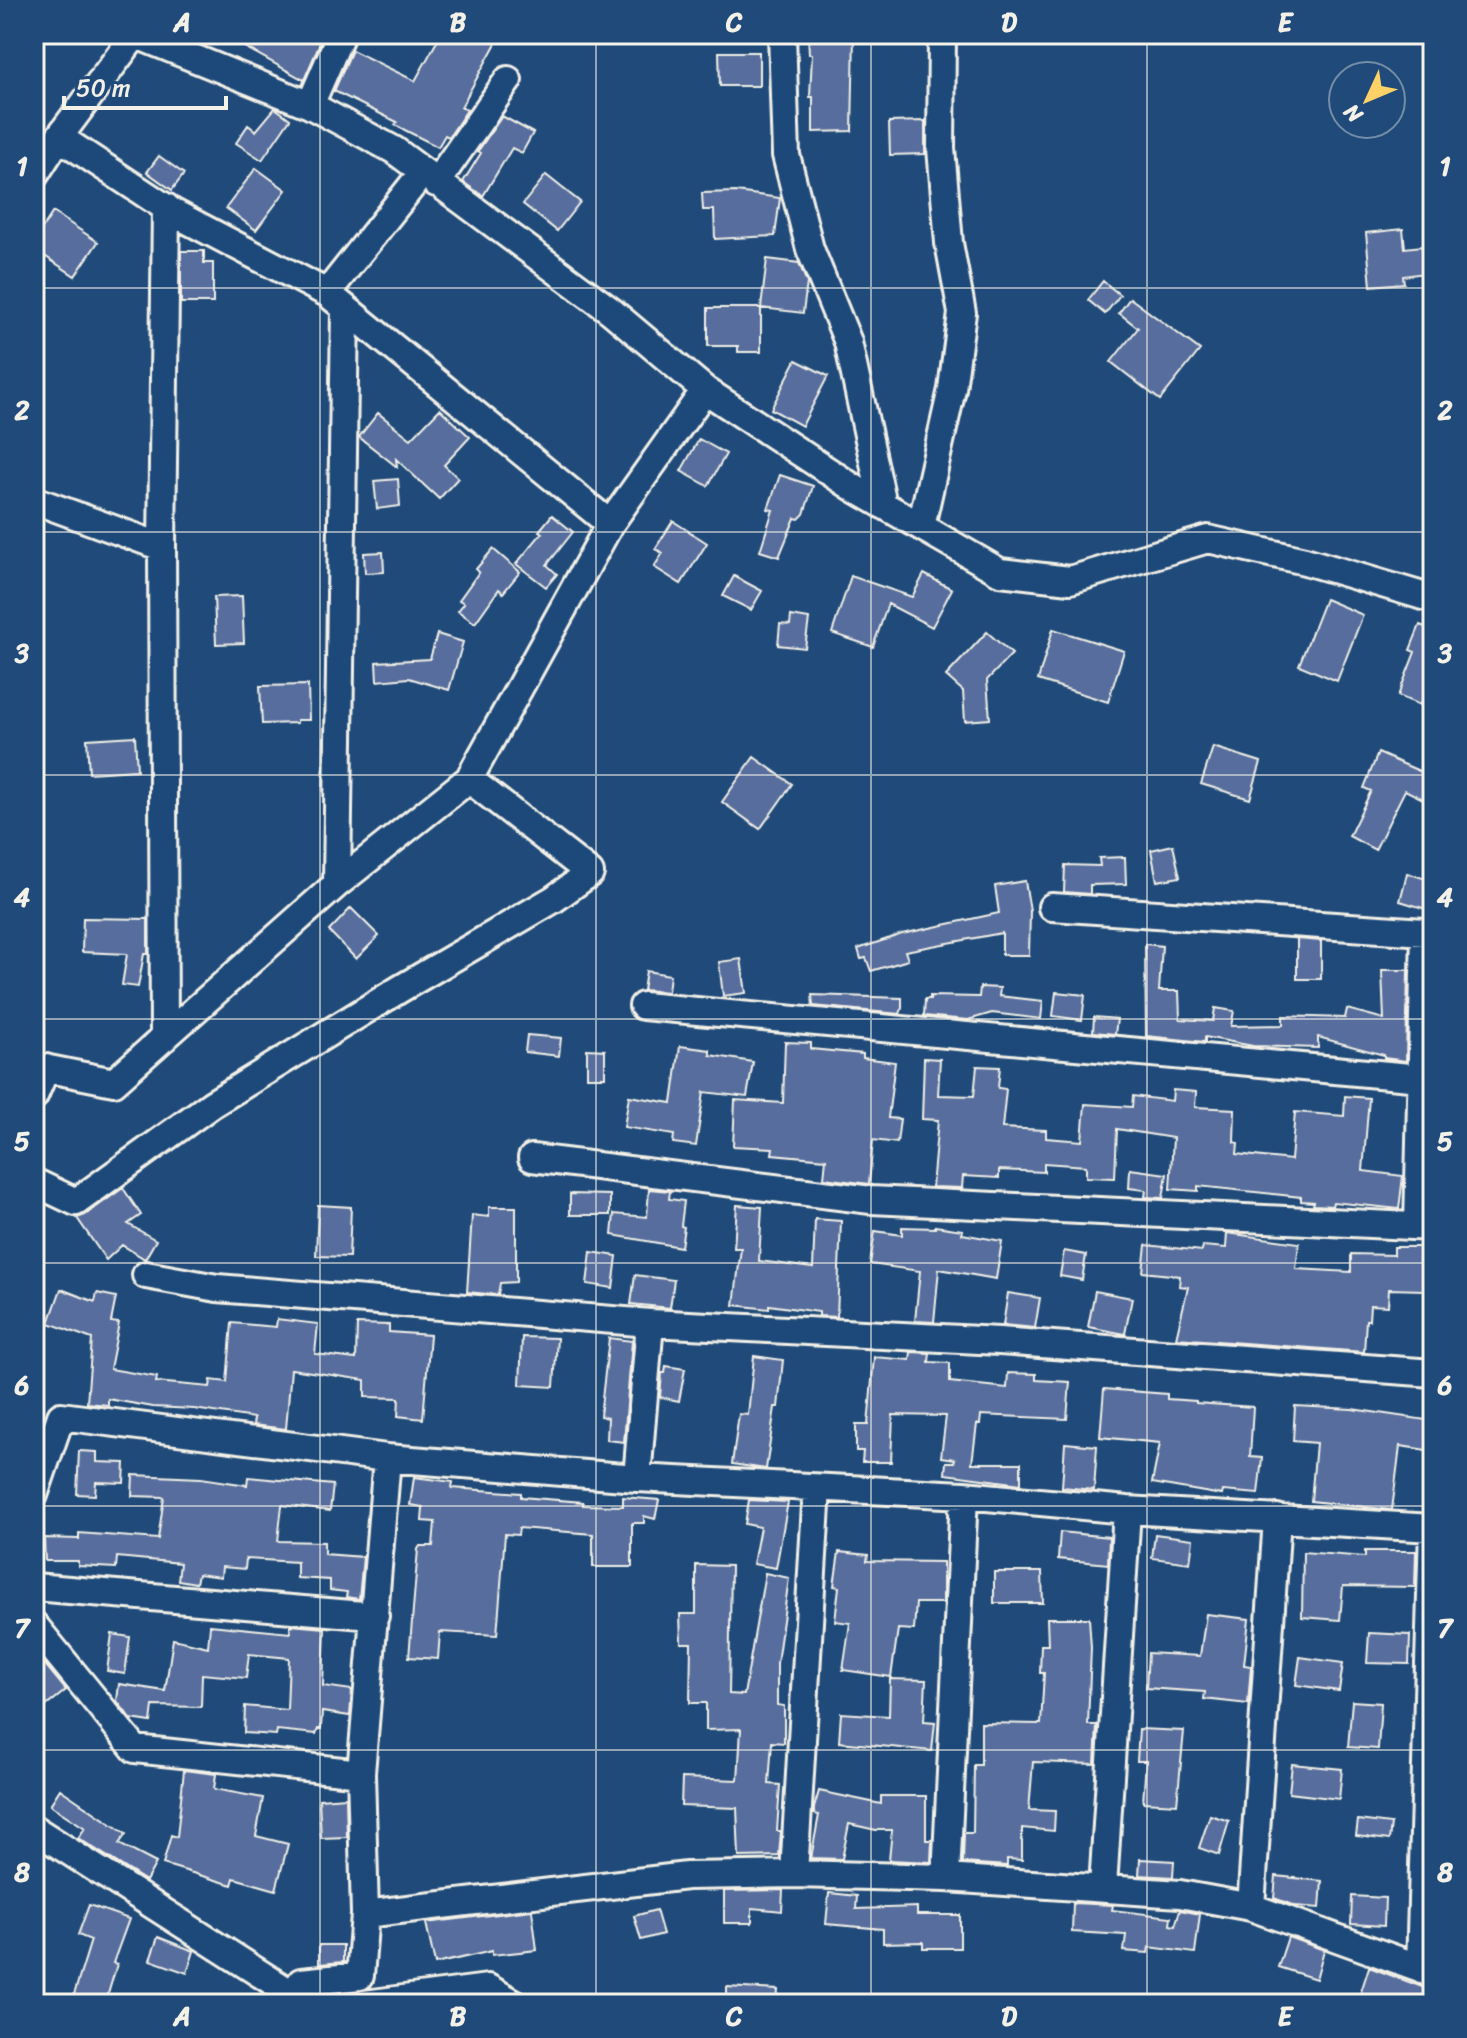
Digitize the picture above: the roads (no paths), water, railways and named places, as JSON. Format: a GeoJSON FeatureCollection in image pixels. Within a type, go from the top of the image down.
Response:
{"type":"FeatureCollection","features":[{"type":"Feature","properties":{"kind":"street"},"geometry":{"type":"LineString","coordinates":[[34,176],[134,34],[310,105],[394,150],[611,311],[705,390],[883,505],[1000,572],[1070,580],[1208,539],[1305,561],[1433,599]]}},
{"type":"Feature","properties":{"kind":"street"},"geometry":{"type":"LineString","coordinates":[[310,105],[341,34]]}},
{"type":"Feature","properties":{"kind":"street"},"geometry":{"type":"LineString","coordinates":[[782,34],[786,155],[810,249],[848,342],[883,505]]}},
{"type":"Feature","properties":{"kind":"street"},"geometry":{"type":"LineString","coordinates":[[921,526],[952,389],[962,313],[949,243],[941,148],[942,34]]}},
{"type":"Feature","properties":{"kind":"street"},"geometry":{"type":"LineString","coordinates":[[337,884],[336,301],[508,80]]}},
{"type":"Feature","properties":{"kind":"street"},"geometry":{"type":"LineString","coordinates":[[59,137],[166,207],[336,301],[610,524]]}},
{"type":"Feature","properties":{"kind":"street"},"geometry":{"type":"LineString","coordinates":[[164,1038],[162,547],[166,207]]}},
{"type":"Feature","properties":{"kind":"street"},"geometry":{"type":"LineString","coordinates":[[34,1096],[40,1067],[114,1082],[337,884],[469,779],[610,524],[705,390]]}},
{"type":"Feature","properties":{"kind":"street"},"geometry":{"type":"LineString","coordinates":[[34,500],[162,547]]}},
{"type":"Feature","properties":{"kind":"street"},"geometry":{"type":"LineString","coordinates":[[34,1182],[76,1202],[212,1104],[554,899],[590,873],[469,779]]}},
{"type":"Feature","properties":{"kind":"street"},"geometry":{"type":"LineString","coordinates":[[532,1158],[871,1200],[1426,1227],[1421,1078],[1425,932],[1052,907]]}},
{"type":"Feature","properties":{"kind":"street"},"geometry":{"type":"LineString","coordinates":[[643,1006],[1421,1078]]}},
{"type":"Feature","properties":{"kind":"street"},"geometry":{"type":"LineString","coordinates":[[146,1275],[217,1288],[650,1323],[999,1341],[1433,1373]]}},
{"type":"Feature","properties":{"kind":"street"},"geometry":{"type":"LineString","coordinates":[[637,1478],[650,1323]]}},
{"type":"Feature","properties":{"kind":"street"},"geometry":{"type":"LineString","coordinates":[[34,1495],[61,1416],[387,1458],[637,1478],[964,1495],[1127,1510],[1433,1528],[1426,1971],[1251,1907],[1180,1894],[946,1878],[794,1874],[687,1876],[365,1914]]}},
{"type":"Feature","properties":{"kind":"street"},"geometry":{"type":"LineString","coordinates":[[34,1829],[300,1999],[301,1982],[360,1976],[365,1914],[361,1773],[387,1458]]}},
{"type":"Feature","properties":{"kind":"street"},"geometry":{"type":"LineString","coordinates":[[794,1874],[817,1488]]}},
{"type":"Feature","properties":{"kind":"street"},"geometry":{"type":"LineString","coordinates":[[946,1878],[964,1495]]}},
{"type":"Feature","properties":{"kind":"street"},"geometry":{"type":"LineString","coordinates":[[1103,1887],[1127,1510]]}},
{"type":"Feature","properties":{"kind":"street"},"geometry":{"type":"LineString","coordinates":[[1251,1907],[1277,1518]]}},
{"type":"Feature","properties":{"kind":"street"},"geometry":{"type":"LineString","coordinates":[[34,1587],[375,1616]]}},
{"type":"Feature","properties":{"kind":"street"},"geometry":{"type":"LineString","coordinates":[[34,1625],[135,1749],[361,1773]]}},
{"type":"Feature","properties":{"kind":"street"},"geometry":{"type":"LineString","coordinates":[[365,2004],[488,1988],[516,2004]]}}]}
